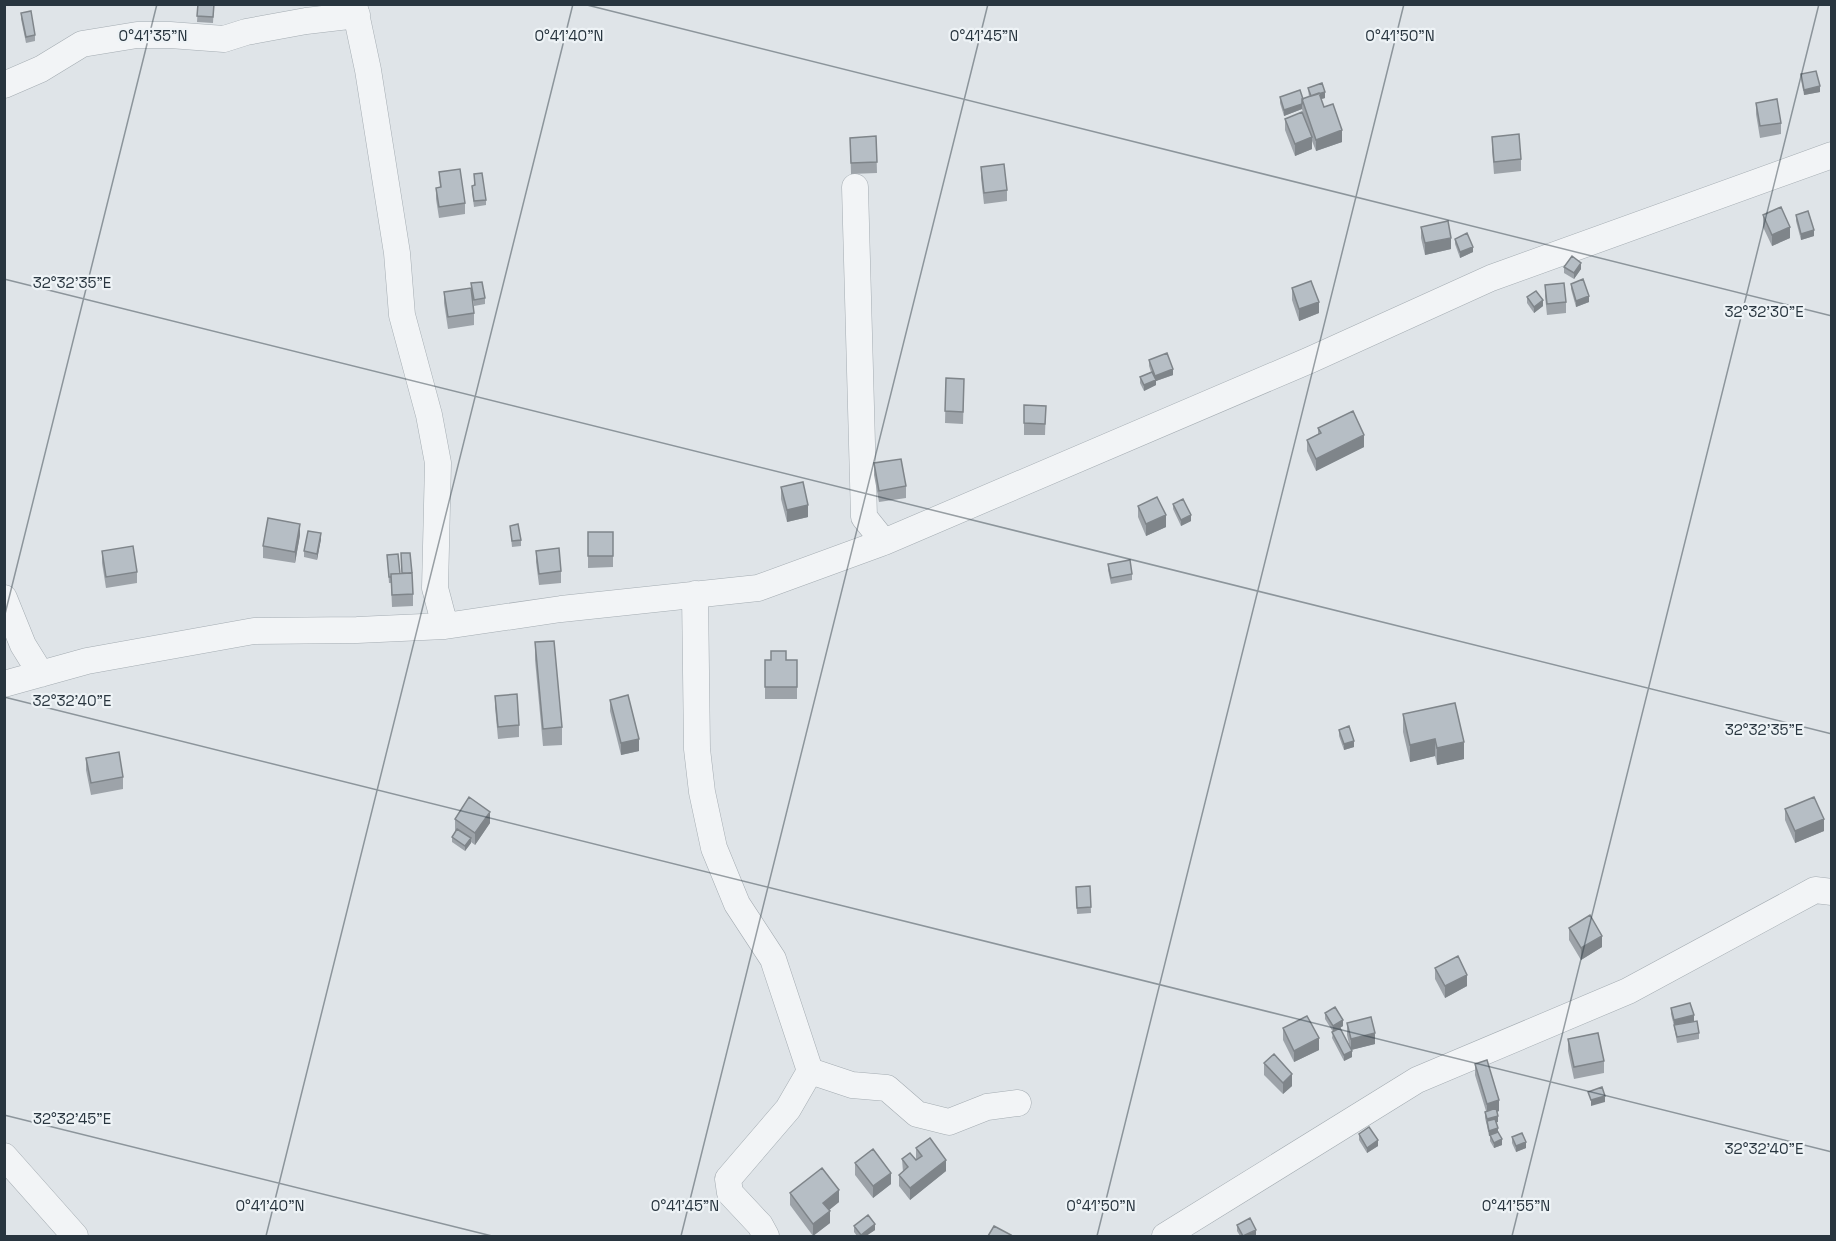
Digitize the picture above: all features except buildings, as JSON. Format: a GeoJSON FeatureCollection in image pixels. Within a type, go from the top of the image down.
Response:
{"type":"FeatureCollection","features":[{"type":"Feature","properties":{"kind":"street"},"geometry":{"type":"LineString","coordinates":[[4,85],[41,69],[82,44],[137,35],[170,34],[224,39],[246,32],[356,10],[368,70],[397,253],[402,315],[427,405],[438,463],[435,588],[445,626]]}},
{"type":"Feature","properties":{"kind":"street"},"geometry":{"type":"LineString","coordinates":[[4,684],[87,661],[254,631],[445,626],[561,609],[758,588],[884,542],[1310,360],[1491,278],[1832,155]]}},
{"type":"Feature","properties":{"kind":"street"},"geometry":{"type":"LineString","coordinates":[[855,187],[864,517],[884,542]]}},
{"type":"Feature","properties":{"kind":"street"},"geometry":{"type":"LineString","coordinates":[[695,594],[697,749],[702,792],[714,848],[738,904],[773,959],[810,1071],[788,1109],[728,1179],[730,1193],[760,1225],[766,1236]]}},
{"type":"Feature","properties":{"kind":"street"},"geometry":{"type":"LineString","coordinates":[[4,598],[22,645],[41,674]]}},
{"type":"Feature","properties":{"kind":"street"},"geometry":{"type":"LineString","coordinates":[[1165,1236],[1418,1080],[1628,991],[1815,890],[1832,892]]}},
{"type":"Feature","properties":{"kind":"street"},"geometry":{"type":"LineString","coordinates":[[810,1071],[852,1085],[887,1088],[917,1114],[949,1122],[987,1107],[1018,1103]]}},
{"type":"Feature","properties":{"kind":"street"},"geometry":{"type":"LineString","coordinates":[[4,1156],[75,1236]]}}]}
